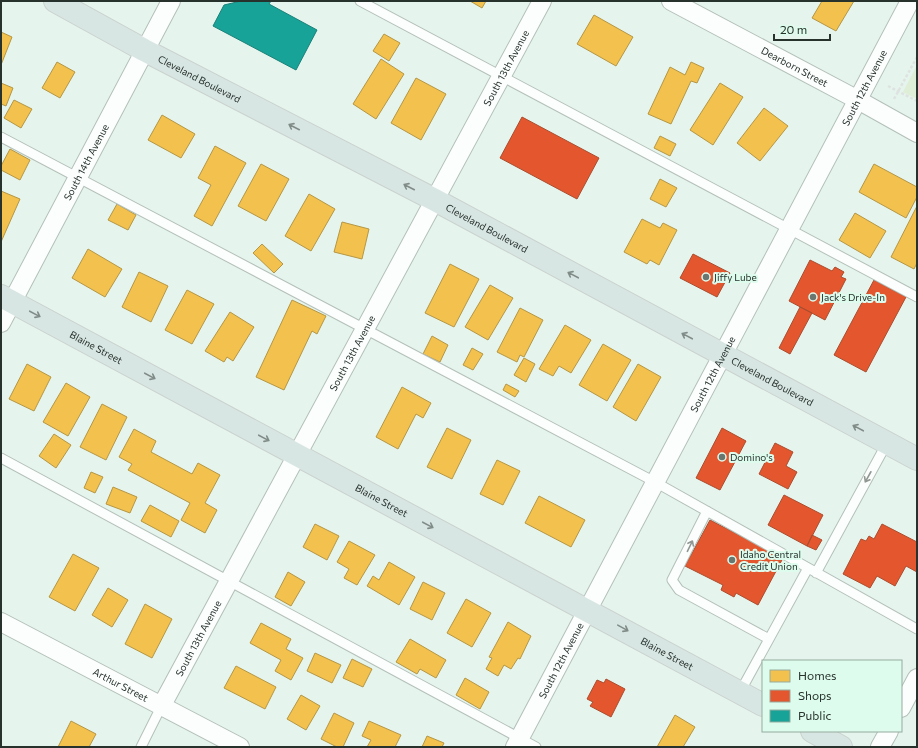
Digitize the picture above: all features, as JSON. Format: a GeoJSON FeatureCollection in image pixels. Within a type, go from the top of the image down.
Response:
{"type":"FeatureCollection","features":[{"type":"Feature","properties":{"kind":"main road","name":"Cleveland Boulevard"},"geometry":{"type":"LineString","coordinates":[[55,1],[144,50],[435,200],[917,459]]}},
{"type":"Feature","properties":{"kind":"main road","name":"Blaine Street"},"geometry":{"type":"LineString","coordinates":[[7,299],[589,610],[762,704]]}},
{"type":"Feature","properties":{"kind":"main road"},"geometry":{"type":"LineString","coordinates":[[814,732],[841,747]]}},
{"type":"Feature","properties":{"kind":"street","name":"South 14th Avenue"},"geometry":{"type":"LineString","coordinates":[[1,323],[7,299],[77,178],[171,1]]}},
{"type":"Feature","properties":{"kind":"street","name":"South 13th Avenue"},"geometry":{"type":"LineString","coordinates":[[162,705],[542,1]]}},
{"type":"Feature","properties":{"kind":"street","name":"Dearborn Street"},"geometry":{"type":"LineString","coordinates":[[671,1],[917,133]]}},
{"type":"Feature","properties":{"kind":"street","name":"South 12th Avenue"},"geometry":{"type":"LineString","coordinates":[[517,743],[589,610],[655,482],[910,1]]}},
{"type":"Feature","properties":{"kind":"street","name":"Arthur Street"},"geometry":{"type":"LineString","coordinates":[[1,622],[240,747]]}},
{"type":"Feature","properties":{"kind":"street"},"geometry":{"type":"LineString","coordinates":[[902,706],[917,678]]}},
{"type":"Feature","properties":{"kind":"street"},"geometry":{"type":"LineString","coordinates":[[880,747],[888,732]]}},
{"type":"Feature","properties":{"kind":"lane"},"geometry":{"type":"LineString","coordinates":[[360,1],[917,297]]}},
{"type":"Feature","properties":{"kind":"lane"},"geometry":{"type":"LineString","coordinates":[[1,137],[366,328],[655,482],[917,629]]}},
{"type":"Feature","properties":{"kind":"lane"},"geometry":{"type":"LineString","coordinates":[[740,692],[769,639],[812,570],[887,443]]}},
{"type":"Feature","properties":{"kind":"lane"},"geometry":{"type":"LineString","coordinates":[[1,458],[230,581],[517,743],[536,747]]}},
{"type":"Feature","properties":{"kind":"lane"},"geometry":{"type":"LineString","coordinates":[[707,511],[672,580],[679,590],[769,639]]}},
{"type":"Feature","properties":{"kind":"lane"},"geometry":{"type":"LineString","coordinates":[[141,747],[162,705]]}},
{"type":"Feature","properties":{"kind":"path"},"geometry":{"type":"LineString","coordinates":[[893,101],[916,60]]}},
{"type":"Feature","properties":{"kind":"path"},"geometry":{"type":"LineString","coordinates":[[888,86],[917,101]]}},
{"type":"Feature","properties":{"kind":"green space"},"geometry":{"type":"Polygon","coordinates":[[[917,65],[917,99],[903,92],[917,65]]]}},
{"type":"Feature","properties":{"kind":"building: Homes"},"geometry":{"type":"Polygon","coordinates":[[[470,1],[486,1],[482,8],[470,1]]]}},
{"type":"Feature","properties":{"kind":"building: Homes"},"geometry":{"type":"Polygon","coordinates":[[[822,1],[854,1],[836,31],[812,18],[822,1]]]}},
{"type":"Feature","properties":{"kind":"building: Homes"},"geometry":{"type":"Polygon","coordinates":[[[594,15],[633,37],[616,66],[577,44],[594,15]]]}},
{"type":"Feature","properties":{"kind":"building: Homes"},"geometry":{"type":"Polygon","coordinates":[[[1,32],[12,37],[1,65],[1,32]]]}},
{"type":"Feature","properties":{"kind":"building: Homes"},"geometry":{"type":"Polygon","coordinates":[[[384,34],[400,43],[389,61],[373,51],[384,34]]]}},
{"type":"Feature","properties":{"kind":"building: Homes"},"geometry":{"type":"Polygon","coordinates":[[[381,59],[404,74],[376,119],[353,104],[381,59]]]}},
{"type":"Feature","properties":{"kind":"building: Homes"},"geometry":{"type":"Polygon","coordinates":[[[57,62],[75,72],[60,98],[42,88],[57,62]]]}},
{"type":"Feature","properties":{"kind":"building: Homes"},"geometry":{"type":"Polygon","coordinates":[[[691,62],[704,68],[697,83],[691,81],[671,124],[648,114],[670,67],[685,75],[691,62]]]}},
{"type":"Feature","properties":{"kind":"building: Homes"},"geometry":{"type":"Polygon","coordinates":[[[416,78],[446,94],[421,140],[391,123],[416,78]]]}},
{"type":"Feature","properties":{"kind":"building: Homes"},"geometry":{"type":"Polygon","coordinates":[[[1,83],[13,88],[6,106],[1,104],[1,83]]]}},
{"type":"Feature","properties":{"kind":"building: Homes"},"geometry":{"type":"Polygon","coordinates":[[[720,83],[743,97],[713,145],[690,130],[720,83]]]}},
{"type":"Feature","properties":{"kind":"building: Homes"},"geometry":{"type":"Polygon","coordinates":[[[14,100],[32,109],[21,128],[4,118],[14,100]]]}},
{"type":"Feature","properties":{"kind":"building: Homes"},"geometry":{"type":"Polygon","coordinates":[[[764,108],[788,126],[760,161],[737,143],[764,108]]]}},
{"type":"Feature","properties":{"kind":"building: Homes"},"geometry":{"type":"Polygon","coordinates":[[[162,115],[195,134],[181,158],[148,140],[162,115]]]}},
{"type":"Feature","properties":{"kind":"building: Homes"},"geometry":{"type":"Polygon","coordinates":[[[660,136],[676,144],[670,156],[654,148],[660,136]]]}},
{"type":"Feature","properties":{"kind":"building: Homes"},"geometry":{"type":"Polygon","coordinates":[[[215,146],[246,163],[212,226],[194,216],[211,185],[198,178],[215,146]]]}},
{"type":"Feature","properties":{"kind":"building: Homes"},"geometry":{"type":"Polygon","coordinates":[[[10,149],[30,160],[20,180],[1,170],[1,166],[10,149]]]}},
{"type":"Feature","properties":{"kind":"building: Homes"},"geometry":{"type":"Polygon","coordinates":[[[261,164],[289,179],[266,221],[238,206],[261,164]]]}},
{"type":"Feature","properties":{"kind":"building: Homes"},"geometry":{"type":"Polygon","coordinates":[[[874,164],[917,187],[917,197],[906,218],[859,192],[874,164]]]}},
{"type":"Feature","properties":{"kind":"building: Homes"},"geometry":{"type":"Polygon","coordinates":[[[660,179],[677,188],[666,207],[650,199],[660,179]]]}},
{"type":"Feature","properties":{"kind":"building: Homes"},"geometry":{"type":"Polygon","coordinates":[[[1,191],[20,199],[1,242],[1,191]]]}},
{"type":"Feature","properties":{"kind":"building: Homes"},"geometry":{"type":"Polygon","coordinates":[[[309,194],[335,209],[311,251],[285,236],[309,194]]]}},
{"type":"Feature","properties":{"kind":"building: Homes"},"geometry":{"type":"Polygon","coordinates":[[[117,204],[136,215],[128,230],[108,220],[117,204]]]}},
{"type":"Feature","properties":{"kind":"building: Homes"},"geometry":{"type":"Polygon","coordinates":[[[917,206],[917,263],[914,269],[891,257],[917,206]]]}},
{"type":"Feature","properties":{"kind":"building: Homes"},"geometry":{"type":"Polygon","coordinates":[[[855,213],[886,231],[870,258],[839,240],[855,213]]]}},
{"type":"Feature","properties":{"kind":"building: Homes"},"geometry":{"type":"Polygon","coordinates":[[[642,219],[660,228],[663,223],[677,230],[659,265],[650,260],[647,264],[624,252],[642,219]]]}},
{"type":"Feature","properties":{"kind":"building: Homes"},"geometry":{"type":"Polygon","coordinates":[[[342,222],[369,229],[362,259],[334,252],[342,222]]]}},
{"type":"Feature","properties":{"kind":"building: Homes"},"geometry":{"type":"Polygon","coordinates":[[[262,244],[283,264],[274,273],[253,253],[262,244]]]}},
{"type":"Feature","properties":{"kind":"building: Homes"},"geometry":{"type":"Polygon","coordinates":[[[88,249],[122,269],[105,297],[72,278],[88,249]]]}},
{"type":"Feature","properties":{"kind":"building: Homes"},"geometry":{"type":"Polygon","coordinates":[[[450,264],[479,279],[454,327],[425,313],[450,264]]]}},
{"type":"Feature","properties":{"kind":"building: Homes"},"geometry":{"type":"Polygon","coordinates":[[[139,272],[168,286],[151,322],[122,307],[139,272]]]}},
{"type":"Feature","properties":{"kind":"building: Homes"},"geometry":{"type":"Polygon","coordinates":[[[490,285],[513,298],[488,340],[465,327],[490,285]]]}},
{"type":"Feature","properties":{"kind":"building: Homes"},"geometry":{"type":"Polygon","coordinates":[[[187,290],[214,304],[192,344],[165,330],[187,290]]]}},
{"type":"Feature","properties":{"kind":"building: Homes"},"geometry":{"type":"Polygon","coordinates":[[[292,300],[326,316],[317,334],[312,331],[284,390],[256,377],[292,300]]]}},
{"type":"Feature","properties":{"kind":"building: Homes"},"geometry":{"type":"Polygon","coordinates":[[[520,308],[543,320],[524,357],[520,355],[517,362],[497,352],[520,308]]]}},
{"type":"Feature","properties":{"kind":"building: Homes"},"geometry":{"type":"Polygon","coordinates":[[[230,312],[254,327],[233,361],[227,357],[224,362],[205,351],[230,312]]]}},
{"type":"Feature","properties":{"kind":"building: Homes"},"geometry":{"type":"Polygon","coordinates":[[[565,325],[591,340],[571,373],[559,366],[553,376],[539,369],[565,325]]]}},
{"type":"Feature","properties":{"kind":"building: Homes"},"geometry":{"type":"Polygon","coordinates":[[[432,336],[448,345],[440,362],[423,354],[432,336]]]}},
{"type":"Feature","properties":{"kind":"building: Homes"},"geometry":{"type":"Polygon","coordinates":[[[603,344],[631,360],[607,401],[579,385],[603,344]]]}},
{"type":"Feature","properties":{"kind":"building: Homes"},"geometry":{"type":"Polygon","coordinates":[[[472,348],[483,354],[473,370],[463,365],[472,348]]]}},
{"type":"Feature","properties":{"kind":"building: Homes"},"geometry":{"type":"Polygon","coordinates":[[[524,358],[535,364],[526,382],[514,375],[524,358]]]}},
{"type":"Feature","properties":{"kind":"building: Homes"},"geometry":{"type":"Polygon","coordinates":[[[27,364],[51,377],[34,411],[9,399],[27,364]]]}},
{"type":"Feature","properties":{"kind":"building: Homes"},"geometry":{"type":"Polygon","coordinates":[[[638,364],[661,377],[636,421],[613,407],[638,364]]]}},
{"type":"Feature","properties":{"kind":"building: Homes"},"geometry":{"type":"Polygon","coordinates":[[[66,383],[90,397],[68,436],[43,422],[66,383]]]}},
{"type":"Feature","properties":{"kind":"building: Homes"},"geometry":{"type":"Polygon","coordinates":[[[506,384],[519,391],[515,397],[503,390],[506,384]]]}},
{"type":"Feature","properties":{"kind":"building: Homes"},"geometry":{"type":"Polygon","coordinates":[[[402,387],[431,403],[423,418],[416,414],[398,449],[376,437],[402,387]]]}},
{"type":"Feature","properties":{"kind":"building: Homes"},"geometry":{"type":"Polygon","coordinates":[[[102,404],[127,417],[106,460],[80,447],[102,404]]]}},
{"type":"Feature","properties":{"kind":"building: Homes"},"geometry":{"type":"Polygon","coordinates":[[[447,428],[471,440],[452,479],[427,467],[447,428]]]}},
{"type":"Feature","properties":{"kind":"building: Homes"},"geometry":{"type":"Polygon","coordinates":[[[134,429],[156,441],[151,452],[192,474],[198,463],[220,475],[205,503],[217,510],[205,533],[181,520],[190,503],[128,470],[132,464],[119,457],[134,429]]]}},
{"type":"Feature","properties":{"kind":"building: Homes"},"geometry":{"type":"Polygon","coordinates":[[[54,434],[71,445],[56,468],[39,456],[54,434]]]}},
{"type":"Feature","properties":{"kind":"building: Homes"},"geometry":{"type":"Polygon","coordinates":[[[497,460],[520,471],[503,505],[480,494],[497,460]]]}},
{"type":"Feature","properties":{"kind":"building: Homes"},"geometry":{"type":"Polygon","coordinates":[[[91,472],[103,477],[95,493],[84,488],[91,472]]]}},
{"type":"Feature","properties":{"kind":"building: Homes"},"geometry":{"type":"Polygon","coordinates":[[[113,487],[137,497],[130,513],[106,504],[113,487]]]}},
{"type":"Feature","properties":{"kind":"building: Homes"},"geometry":{"type":"Polygon","coordinates":[[[539,496],[585,520],[571,547],[525,523],[539,496]]]}},
{"type":"Feature","properties":{"kind":"building: Homes"},"geometry":{"type":"Polygon","coordinates":[[[150,505],[179,521],[171,537],[141,521],[150,505]]]}},
{"type":"Feature","properties":{"kind":"building: Homes"},"geometry":{"type":"Polygon","coordinates":[[[315,524],[339,536],[327,560],[303,547],[315,524]]]}},
{"type":"Feature","properties":{"kind":"building: Homes"},"geometry":{"type":"Polygon","coordinates":[[[349,541],[375,555],[357,585],[344,578],[349,569],[337,562],[349,541]]]}},
{"type":"Feature","properties":{"kind":"building: Homes"},"geometry":{"type":"Polygon","coordinates":[[[73,554],[99,568],[75,611],[49,597],[73,554]]]}},
{"type":"Feature","properties":{"kind":"building: Homes"},"geometry":{"type":"Polygon","coordinates":[[[389,562],[415,577],[399,605],[367,586],[373,576],[379,580],[389,562]]]}},
{"type":"Feature","properties":{"kind":"building: Homes"},"geometry":{"type":"Polygon","coordinates":[[[288,572],[305,582],[291,606],[275,597],[288,572]]]}},
{"type":"Feature","properties":{"kind":"building: Homes"},"geometry":{"type":"Polygon","coordinates":[[[423,582],[445,593],[432,620],[410,609],[423,582]]]}},
{"type":"Feature","properties":{"kind":"building: Homes"},"geometry":{"type":"Polygon","coordinates":[[[108,588],[128,600],[112,627],[92,615],[108,588]]]}},
{"type":"Feature","properties":{"kind":"building: Homes"},"geometry":{"type":"Polygon","coordinates":[[[466,599],[491,613],[472,647],[447,633],[466,599]]]}},
{"type":"Feature","properties":{"kind":"building: Homes"},"geometry":{"type":"Polygon","coordinates":[[[145,604],[172,619],[152,658],[125,644],[145,604]]]}},
{"type":"Feature","properties":{"kind":"building: Homes"},"geometry":{"type":"Polygon","coordinates":[[[508,622],[531,636],[520,659],[518,658],[511,669],[504,665],[498,676],[486,669],[492,658],[489,657],[508,622]]]}},
{"type":"Feature","properties":{"kind":"building: Homes"},"geometry":{"type":"Polygon","coordinates":[[[261,623],[291,639],[286,649],[303,658],[291,680],[275,671],[281,660],[250,643],[261,623]]]}},
{"type":"Feature","properties":{"kind":"building: Homes"},"geometry":{"type":"Polygon","coordinates":[[[410,639],[446,660],[436,678],[420,669],[417,674],[396,662],[410,639]]]}},
{"type":"Feature","properties":{"kind":"building: Homes"},"geometry":{"type":"Polygon","coordinates":[[[315,653],[341,665],[332,683],[307,671],[315,653]]]}},
{"type":"Feature","properties":{"kind":"building: Homes"},"geometry":{"type":"Polygon","coordinates":[[[352,659],[372,669],[363,687],[343,678],[352,659]]]}},
{"type":"Feature","properties":{"kind":"building: Homes"},"geometry":{"type":"Polygon","coordinates":[[[236,666],[276,687],[265,709],[224,688],[236,666]]]}},
{"type":"Feature","properties":{"kind":"building: Homes"},"geometry":{"type":"Polygon","coordinates":[[[465,678],[489,692],[480,709],[456,695],[465,678]]]}},
{"type":"Feature","properties":{"kind":"building: Homes"},"geometry":{"type":"Polygon","coordinates":[[[301,695],[320,706],[306,730],[287,719],[301,695]]]}},
{"type":"Feature","properties":{"kind":"building: Homes"},"geometry":{"type":"Polygon","coordinates":[[[334,713],[354,723],[343,747],[337,747],[321,739],[334,713]]]}},
{"type":"Feature","properties":{"kind":"building: Homes"},"geometry":{"type":"Polygon","coordinates":[[[675,715],[695,727],[683,747],[657,747],[675,715]]]}},
{"type":"Feature","properties":{"kind":"building: Homes"},"geometry":{"type":"Polygon","coordinates":[[[71,721],[96,734],[89,747],[58,747],[71,721]]]}},
{"type":"Feature","properties":{"kind":"building: Homes"},"geometry":{"type":"Polygon","coordinates":[[[369,721],[401,735],[395,747],[367,747],[371,740],[362,736],[369,721]]]}},
{"type":"Feature","properties":{"kind":"building: Homes"},"geometry":{"type":"Polygon","coordinates":[[[427,736],[444,743],[442,747],[422,747],[427,736]]]}},
{"type":"Feature","properties":{"kind":"building: Shops"},"geometry":{"type":"Polygon","coordinates":[[[522,117],[599,158],[577,199],[500,158],[522,117]]]}},
{"type":"Feature","properties":{"kind":"building: Shops"},"geometry":{"type":"Polygon","coordinates":[[[693,254],[730,273],[717,297],[680,278],[693,254]]]}},
{"type":"Feature","properties":{"kind":"building: Shops"},"geometry":{"type":"Polygon","coordinates":[[[810,260],[832,271],[835,267],[844,272],[841,277],[846,279],[825,320],[789,301],[810,260]]]}},
{"type":"Feature","properties":{"kind":"building: Shops"},"geometry":{"type":"Polygon","coordinates":[[[874,280],[906,297],[866,372],[834,355],[874,280]]]}},
{"type":"Feature","properties":{"kind":"building: Shops"},"geometry":{"type":"Polygon","coordinates":[[[800,307],[812,313],[790,354],[779,348],[800,307]]]}},
{"type":"Feature","properties":{"kind":"building: Shops"},"geometry":{"type":"Polygon","coordinates":[[[722,428],[746,441],[720,490],[696,478],[722,428]]]}},
{"type":"Feature","properties":{"kind":"building: Shops"},"geometry":{"type":"Polygon","coordinates":[[[775,443],[793,452],[786,466],[797,472],[788,489],[759,474],[775,443]]]}},
{"type":"Feature","properties":{"kind":"building: Shops"},"geometry":{"type":"Polygon","coordinates":[[[784,495],[823,515],[807,546],[768,525],[784,495]]]}},
{"type":"Feature","properties":{"kind":"building: Shops"},"geometry":{"type":"Polygon","coordinates":[[[710,520],[783,558],[758,605],[736,593],[734,597],[721,590],[723,585],[685,566],[710,520]]]}},
{"type":"Feature","properties":{"kind":"building: Shops"},"geometry":{"type":"Polygon","coordinates":[[[882,524],[917,542],[917,572],[906,566],[895,586],[877,576],[870,588],[843,574],[861,539],[866,541],[869,536],[874,539],[882,524]]]}},
{"type":"Feature","properties":{"kind":"building: Shops"},"geometry":{"type":"Polygon","coordinates":[[[812,535],[822,540],[816,550],[807,546],[812,535]]]}},
{"type":"Feature","properties":{"kind":"building: Shops"},"geometry":{"type":"Polygon","coordinates":[[[606,679],[625,689],[611,717],[590,706],[593,702],[587,699],[597,680],[604,683],[606,679]]]}},
{"type":"Feature","properties":{"kind":"building: Public"},"geometry":{"type":"Polygon","coordinates":[[[241,1],[271,1],[269,4],[317,30],[296,70],[213,26],[224,5],[241,1]]]}},
{"type":"Feature","properties":{"kind":"place","name":"Jiffy Lube"},"geometry":{"type":"Point","coordinates":[706,277]}},
{"type":"Feature","properties":{"kind":"place","name":"Jack's Drive-In"},"geometry":{"type":"Point","coordinates":[813,297]}},
{"type":"Feature","properties":{"kind":"place","name":"Domino's"},"geometry":{"type":"Point","coordinates":[722,457]}},
{"type":"Feature","properties":{"kind":"place","name":"Idaho Central Credit Union"},"geometry":{"type":"Point","coordinates":[732,560]}}]}
